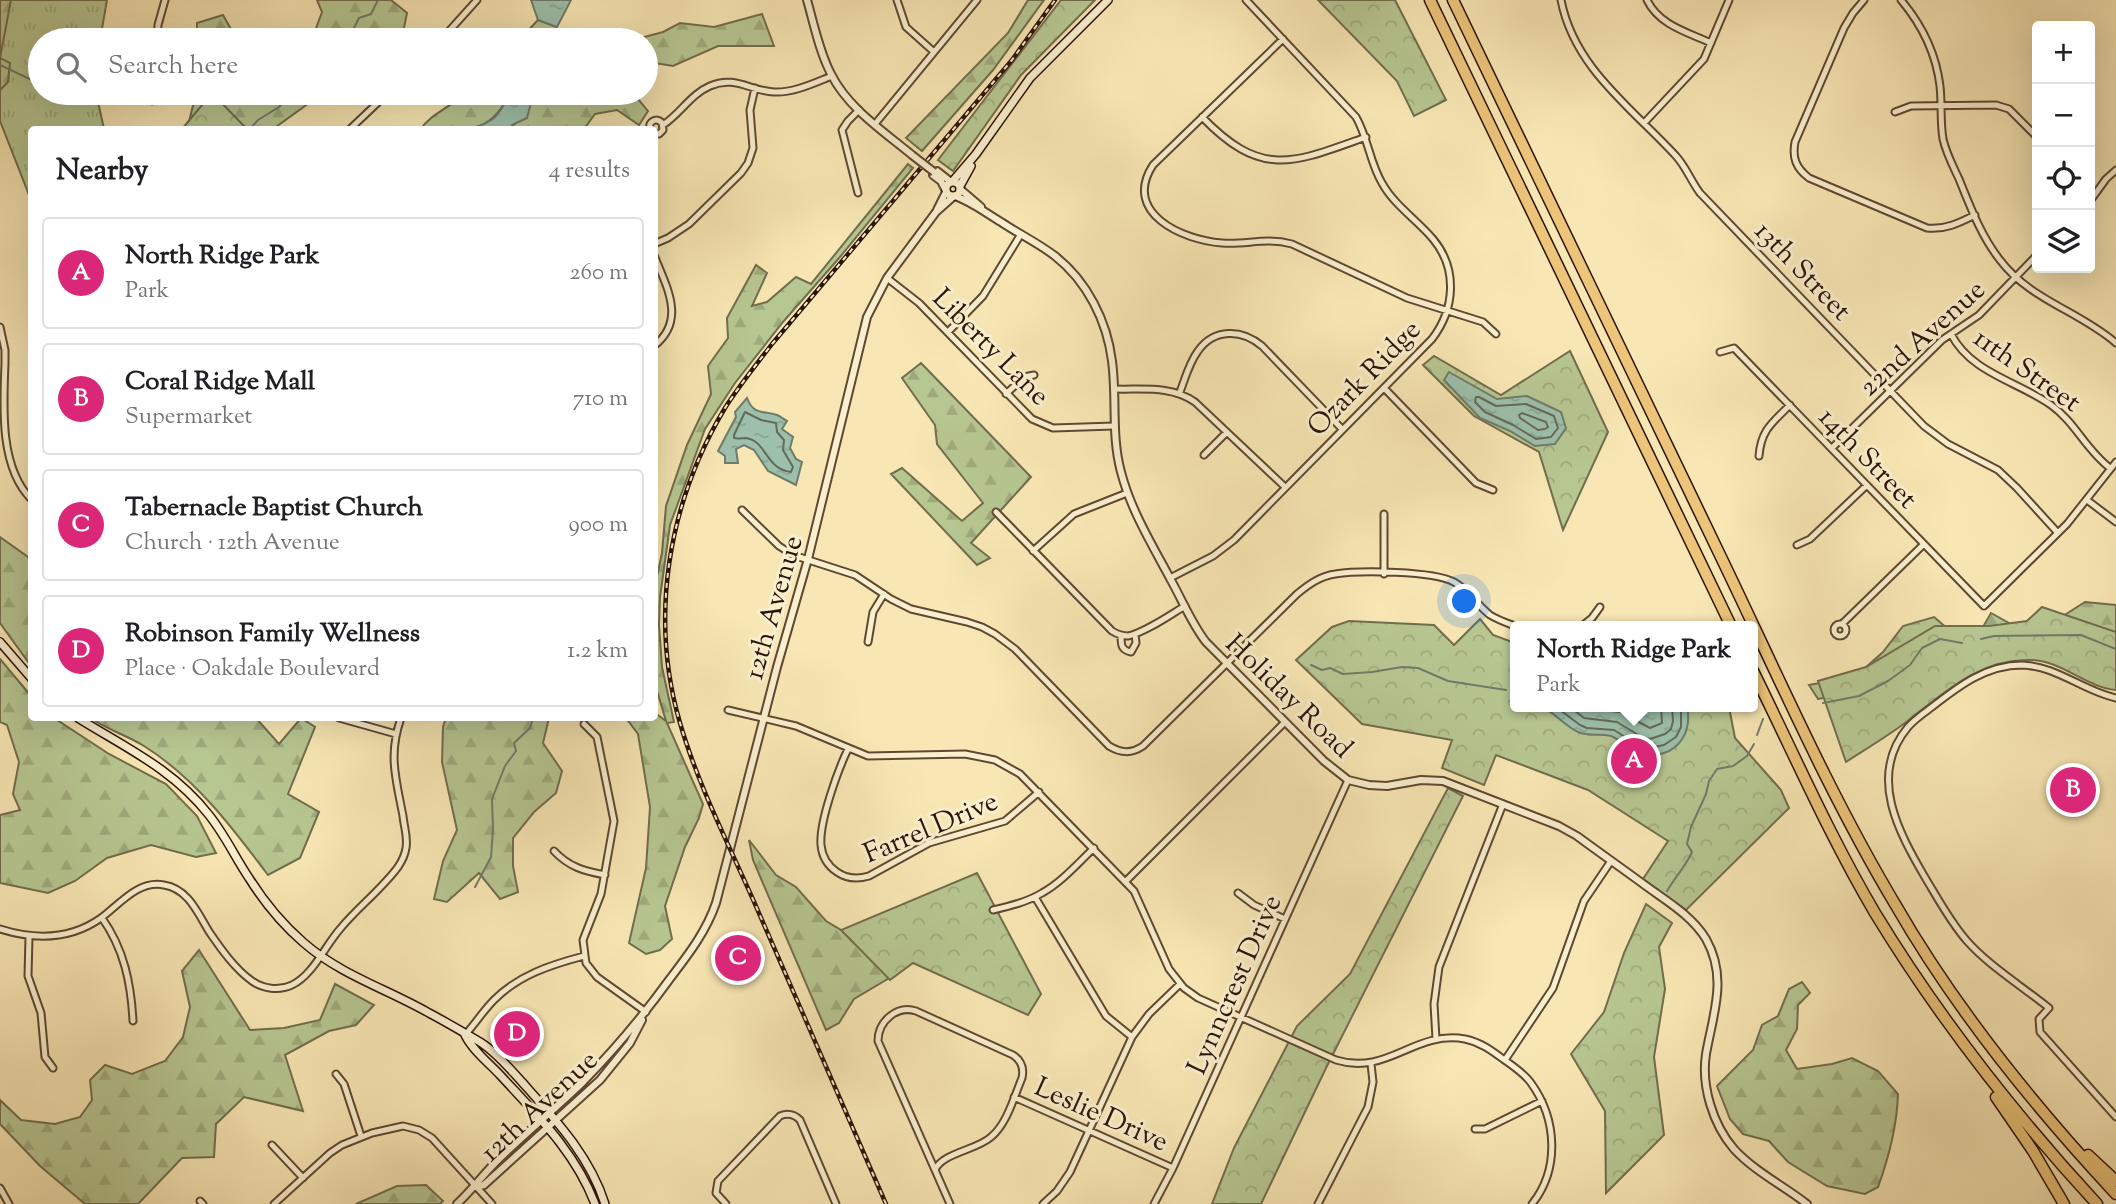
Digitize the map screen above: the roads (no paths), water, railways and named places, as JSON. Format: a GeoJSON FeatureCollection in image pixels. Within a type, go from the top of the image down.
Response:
{"type":"FeatureCollection","features":[{"type":"Feature","properties":{"kind":"highway"},"geometry":{"type":"LineString","coordinates":[[1430,0],[1729,621]]}},
{"type":"Feature","properties":{"kind":"highway"},"geometry":{"type":"LineString","coordinates":[[1454,0],[1753,621]]}},
{"type":"Feature","properties":{"kind":"highway"},"geometry":{"type":"LineString","coordinates":[[1758,631],[1858,839],[1927,956],[1980,1034],[2012,1075],[2045,1116],[2116,1194]]}},
{"type":"Feature","properties":{"kind":"highway"},"geometry":{"type":"LineString","coordinates":[[1758,681],[1847,863],[1875,912],[2033,1151],[2064,1204]]}},
{"type":"Feature","properties":{"kind":"highway"},"geometry":{"type":"LineString","coordinates":[[1948,1024],[2013,1109],[2097,1204]]}},
{"type":"Feature","properties":{"kind":"highway"},"geometry":{"type":"LineString","coordinates":[[2012,1075],[2116,1181]]}},
{"type":"Feature","properties":{"kind":"main road","name":"12th Avenue"},"geometry":{"type":"LineString","coordinates":[[955,189],[1030,78],[1108,0]]}},
{"type":"Feature","properties":{"kind":"main road"},"geometry":{"type":"LineString","coordinates":[[946,192],[950,196],[955,189]]}},
{"type":"Feature","properties":{"kind":"main road"},"geometry":{"type":"LineString","coordinates":[[0,642],[28,674]]}},
{"type":"Feature","properties":{"kind":"main road"},"geometry":{"type":"LineString","coordinates":[[83,721],[141,754],[184,788],[218,826],[268,906],[292,933],[320,956],[350,975],[427,1012],[481,1042],[494,1054],[549,1112],[586,1160],[605,1204]]}},
{"type":"Feature","properties":{"kind":"main road"},"geometry":{"type":"LineString","coordinates":[[465,1035],[470,1045],[541,1120],[574,1160],[595,1204]]}},
{"type":"Feature","properties":{"kind":"street"},"geometry":{"type":"LineString","coordinates":[[158,28],[165,0]]}},
{"type":"Feature","properties":{"kind":"street"},"geometry":{"type":"LineString","coordinates":[[453,28],[477,0]]}},
{"type":"Feature","properties":{"kind":"street","name":"Holiday Road"},"geometry":{"type":"LineString","coordinates":[[807,0],[832,76],[859,110],[933,172],[946,192]]}},
{"type":"Feature","properties":{"kind":"street"},"geometry":{"type":"LineString","coordinates":[[897,0],[906,27],[934,52]]}},
{"type":"Feature","properties":{"kind":"street"},"geometry":{"type":"LineString","coordinates":[[874,124],[977,0]]}},
{"type":"Feature","properties":{"kind":"street","name":"Ozark Ridge"},"geometry":{"type":"LineString","coordinates":[[1170,578],[1213,556],[1234,540],[1432,339],[1448,311],[1451,287],[1444,255],[1432,237],[1392,197],[1381,182],[1366,137],[1349,107],[1246,0]]}},
{"type":"Feature","properties":{"kind":"street","name":"13th Street"},"geometry":{"type":"LineString","coordinates":[[1561,0],[1568,27],[1581,54],[1678,158],[1700,193],[1937,436],[1987,463],[2008,479],[2058,533]]}},
{"type":"Feature","properties":{"kind":"street"},"geometry":{"type":"LineString","coordinates":[[1647,0],[1657,16],[1664,21],[1711,43]]}},
{"type":"Feature","properties":{"kind":"street"},"geometry":{"type":"LineString","coordinates":[[1644,123],[1698,67],[1729,0]]}},
{"type":"Feature","properties":{"kind":"street"},"geometry":{"type":"LineString","coordinates":[[1864,0],[1844,28],[1795,142],[1795,163],[1809,178],[1927,228],[1951,226],[1975,215]]}},
{"type":"Feature","properties":{"kind":"street"},"geometry":{"type":"LineString","coordinates":[[1900,0],[1914,15],[1931,50],[1939,77],[1944,144],[1991,248],[2015,278],[2041,298],[2090,324],[2116,343]]}},
{"type":"Feature","properties":{"kind":"street"},"geometry":{"type":"LineString","coordinates":[[1283,38],[1149,171],[1145,194],[1150,210],[1159,221],[1181,232],[1212,242],[1271,240],[1292,244],[1408,298],[1483,322],[1496,334]]}},
{"type":"Feature","properties":{"kind":"street"},"geometry":{"type":"LineString","coordinates":[[658,133],[696,95],[710,86],[729,82],[765,91],[782,92],[832,76]]}},
{"type":"Feature","properties":{"kind":"street"},"geometry":{"type":"LineString","coordinates":[[658,242],[689,224],[748,163],[753,148],[750,110],[755,88]]}},
{"type":"Feature","properties":{"kind":"street"},"geometry":{"type":"LineString","coordinates":[[353,126],[375,105]]}},
{"type":"Feature","properties":{"kind":"street"},"geometry":{"type":"LineString","coordinates":[[1895,112],[1912,106],[2003,106],[2014,113],[2032,133]]}},
{"type":"Feature","properties":{"kind":"street"},"geometry":{"type":"LineString","coordinates":[[858,192],[842,130],[859,110]]}},
{"type":"Feature","properties":{"kind":"street"},"geometry":{"type":"LineString","coordinates":[[1202,117],[1234,146],[1271,159],[1304,158],[1366,137]]}},
{"type":"Feature","properties":{"kind":"street"},"geometry":{"type":"LineString","coordinates":[[650,126],[653,121],[658,120],[663,125]]}},
{"type":"Feature","properties":{"kind":"street"},"geometry":{"type":"LineString","coordinates":[[2096,193],[2116,170]]}},
{"type":"Feature","properties":{"kind":"street","name":"Holiday Road"},"geometry":{"type":"LineString","coordinates":[[933,172],[937,171],[955,189],[982,209],[1041,246],[1068,267],[1089,295],[1109,344],[1117,456],[1127,493],[1201,636],[1324,761],[1348,779],[1377,786],[1443,780],[1503,804],[1570,832],[1685,915],[1706,940],[1716,964],[1717,1005],[1706,1056],[1705,1078],[1718,1125],[1728,1142],[1746,1160],[1807,1204]]}},
{"type":"Feature","properties":{"kind":"street","name":"12th Avenue"},"geometry":{"type":"LineString","coordinates":[[457,1204],[476,1187],[479,1179],[596,1069],[646,1012],[698,941],[712,916],[763,718],[808,559],[864,329],[887,278],[955,189]]}},
{"type":"Feature","properties":{"kind":"street","name":"12th Avenue"},"geometry":{"type":"LineString","coordinates":[[936,212],[946,192]]}},
{"type":"Feature","properties":{"kind":"street"},"geometry":{"type":"LineString","coordinates":[[948,332],[984,296],[1021,234]]}},
{"type":"Feature","properties":{"kind":"street","name":"22nd Avenue"},"geometry":{"type":"LineString","coordinates":[[1832,448],[1937,344],[1979,315],[2032,260]]}},
{"type":"Feature","properties":{"kind":"street"},"geometry":{"type":"LineString","coordinates":[[658,266],[673,307],[668,332],[658,342]]}},
{"type":"Feature","properties":{"kind":"street","name":"Liberty Lane"},"geometry":{"type":"LineString","coordinates":[[887,278],[912,296],[1026,414],[1043,425],[1064,429],[1114,426]]}},
{"type":"Feature","properties":{"kind":"street"},"geometry":{"type":"LineString","coordinates":[[0,327],[5,364],[2,455],[11,479],[28,497]]}},
{"type":"Feature","properties":{"kind":"street"},"geometry":{"type":"LineString","coordinates":[[1180,393],[1195,355],[1202,346],[1217,336],[1238,334],[1262,346],[1342,429]]}},
{"type":"Feature","properties":{"kind":"street","name":"11th Street"},"geometry":{"type":"LineString","coordinates":[[1951,334],[1961,351],[1974,363],[2039,398],[2062,414],[2099,459],[2110,468]]}},
{"type":"Feature","properties":{"kind":"street","name":"14th Street"},"geometry":{"type":"LineString","coordinates":[[1720,352],[1734,348],[1983,606],[2058,533]]}},
{"type":"Feature","properties":{"kind":"street"},"geometry":{"type":"LineString","coordinates":[[1006,394],[1024,377],[1034,375]]}},
{"type":"Feature","properties":{"kind":"street"},"geometry":{"type":"LineString","coordinates":[[1384,388],[1476,483],[1493,490]]}},
{"type":"Feature","properties":{"kind":"street"},"geometry":{"type":"LineString","coordinates":[[1114,389],[1180,393],[1195,402],[1285,487]]}},
{"type":"Feature","properties":{"kind":"street"},"geometry":{"type":"LineString","coordinates":[[1759,456],[1764,431],[1790,405]]}},
{"type":"Feature","properties":{"kind":"street"},"geometry":{"type":"LineString","coordinates":[[1204,455],[1227,432]]}},
{"type":"Feature","properties":{"kind":"street"},"geometry":{"type":"LineString","coordinates":[[2058,533],[2116,461]]}},
{"type":"Feature","properties":{"kind":"street"},"geometry":{"type":"LineString","coordinates":[[1797,544],[1810,539],[1867,485]]}},
{"type":"Feature","properties":{"kind":"street"},"geometry":{"type":"LineString","coordinates":[[1033,551],[1074,514],[1127,493]]}},
{"type":"Feature","properties":{"kind":"street"},"geometry":{"type":"LineString","coordinates":[[2087,500],[2116,522]]}},
{"type":"Feature","properties":{"kind":"street"},"geometry":{"type":"LineString","coordinates":[[742,510],[785,551],[855,575],[911,609],[967,622],[995,634],[1015,649],[1109,746],[1122,752],[1134,751],[1143,746],[1297,594],[1313,582],[1336,574],[1431,575],[1445,578],[1464,589],[1490,615],[1510,624]]}},
{"type":"Feature","properties":{"kind":"street"},"geometry":{"type":"LineString","coordinates":[[996,512],[1112,631],[1121,635],[1135,634],[1185,606]]}},
{"type":"Feature","properties":{"kind":"street"},"geometry":{"type":"LineString","coordinates":[[1384,514],[1384,574]]}},
{"type":"Feature","properties":{"kind":"street"},"geometry":{"type":"LineString","coordinates":[[1842,624],[1924,544]]}},
{"type":"Feature","properties":{"kind":"street"},"geometry":{"type":"LineString","coordinates":[[868,642],[873,612],[884,594]]}},
{"type":"Feature","properties":{"kind":"street"},"geometry":{"type":"LineString","coordinates":[[1588,621],[1600,607]]}},
{"type":"Feature","properties":{"kind":"street"},"geometry":{"type":"LineString","coordinates":[[1121,635],[1121,647],[1131,652],[1136,643],[1135,634]]}},
{"type":"Feature","properties":{"kind":"street"},"geometry":{"type":"LineString","coordinates":[[2116,698],[2096,693],[2064,676],[2041,668],[2010,666],[1987,672],[1970,678],[1910,724],[1897,744],[1889,775],[1891,802],[1900,831],[1960,933],[1975,949],[2049,1008],[2039,1019],[2040,1032],[2116,1117]]}},
{"type":"Feature","properties":{"kind":"street"},"geometry":{"type":"LineString","coordinates":[[728,710],[796,726],[868,756],[965,754],[995,760],[1020,774],[1126,881],[1141,904],[1168,969],[1180,984],[1198,998],[1335,1060],[1371,1064],[1436,1039],[1466,1039],[1490,1049],[1528,1079],[1542,1101],[1550,1123],[1551,1159],[1545,1181],[1532,1204]]}},
{"type":"Feature","properties":{"kind":"street"},"geometry":{"type":"LineString","coordinates":[[352,721],[396,734]]}},
{"type":"Feature","properties":{"kind":"street"},"geometry":{"type":"LineString","coordinates":[[0,929],[29,937],[70,933],[102,918],[141,888],[166,885],[186,895],[224,951],[248,979],[255,984],[272,988],[293,984],[305,975],[340,928],[404,857],[407,839],[394,766],[394,745],[400,721]]}},
{"type":"Feature","properties":{"kind":"street"},"geometry":{"type":"LineString","coordinates":[[1126,881],[1285,722]]}},
{"type":"Feature","properties":{"kind":"street"},"geometry":{"type":"LineString","coordinates":[[584,724],[597,737],[613,811],[613,831],[601,894],[585,931],[584,956],[597,977],[646,1012]]}},
{"type":"Feature","properties":{"kind":"street","name":"Farrel Drive"},"geometry":{"type":"LineString","coordinates":[[848,749],[834,781],[821,841],[822,852],[828,863],[847,877],[869,876],[929,844],[1005,821],[1039,792]]}},
{"type":"Feature","properties":{"kind":"street","name":"Lynncrest Drive"},"geometry":{"type":"LineString","coordinates":[[1154,1204],[1173,1168],[1348,779]]}},
{"type":"Feature","properties":{"kind":"street"},"geometry":{"type":"LineString","coordinates":[[1436,1039],[1434,1004],[1439,967],[1503,804]]}},
{"type":"Feature","properties":{"kind":"street"},"geometry":{"type":"LineString","coordinates":[[993,910],[1035,897],[1059,881],[1094,848]]}},
{"type":"Feature","properties":{"kind":"street"},"geometry":{"type":"LineString","coordinates":[[554,850],[575,868],[605,875]]}},
{"type":"Feature","properties":{"kind":"street"},"geometry":{"type":"LineString","coordinates":[[1505,1060],[1553,988],[1578,913],[1611,861]]}},
{"type":"Feature","properties":{"kind":"street"},"geometry":{"type":"LineString","coordinates":[[1238,893],[1254,905],[1285,919]]}},
{"type":"Feature","properties":{"kind":"street"},"geometry":{"type":"LineString","coordinates":[[1035,897],[1106,1016],[1132,1037]]}},
{"type":"Feature","properties":{"kind":"street"},"geometry":{"type":"LineString","coordinates":[[102,918],[122,955],[129,981],[133,1021]]}},
{"type":"Feature","properties":{"kind":"street"},"geometry":{"type":"LineString","coordinates":[[29,937],[29,976],[41,1013],[46,1056],[52,1068]]}},
{"type":"Feature","properties":{"kind":"street"},"geometry":{"type":"LineString","coordinates":[[465,1035],[494,1000],[519,980],[542,968],[584,956]]}},
{"type":"Feature","properties":{"kind":"street"},"geometry":{"type":"LineString","coordinates":[[1042,1204],[1063,1183],[1132,1037],[1149,1014],[1180,984]]}},
{"type":"Feature","properties":{"kind":"street"},"geometry":{"type":"LineString","coordinates":[[934,1170],[939,1162],[992,1137],[1014,1097],[1023,1074],[1022,1064],[1017,1058],[916,1011],[902,1009],[893,1013],[880,1029],[878,1041],[934,1170],[950,1204]]}},
{"type":"Feature","properties":{"kind":"street","name":"12th Avenue"},"geometry":{"type":"LineString","coordinates":[[476,1187],[484,1185],[600,1080],[640,1026],[646,1012]]}},
{"type":"Feature","properties":{"kind":"street"},"geometry":{"type":"LineString","coordinates":[[1318,1204],[1368,1107],[1373,1082],[1371,1064]]}},
{"type":"Feature","properties":{"kind":"street"},"geometry":{"type":"LineString","coordinates":[[337,1074],[344,1084],[362,1136]]}},
{"type":"Feature","properties":{"kind":"street","name":"Leslie Drive"},"geometry":{"type":"LineString","coordinates":[[1014,1097],[1173,1168]]}},
{"type":"Feature","properties":{"kind":"street"},"geometry":{"type":"LineString","coordinates":[[1475,1129],[1485,1129],[1542,1101]]}},
{"type":"Feature","properties":{"kind":"street"},"geometry":{"type":"LineString","coordinates":[[726,1204],[716,1193],[718,1181],[780,1116],[788,1114],[800,1120],[836,1204]]}},
{"type":"Feature","properties":{"kind":"street"},"geometry":{"type":"LineString","coordinates":[[274,1204],[342,1145],[395,1127],[419,1130],[432,1138],[492,1204]]}},
{"type":"Feature","properties":{"kind":"street"},"geometry":{"type":"LineString","coordinates":[[272,1145],[303,1178]]}},
{"type":"Feature","properties":{"kind":"street"},"geometry":{"type":"LineString","coordinates":[[0,1188],[9,1204]]}},
{"type":"Feature","properties":{"kind":"water"},"geometry":{"type":"Polygon","coordinates":[[[531,0],[571,0],[557,27],[538,20],[531,0]]]}},
{"type":"Feature","properties":{"kind":"water"},"geometry":{"type":"Polygon","coordinates":[[[530,105],[527,118],[512,126],[479,126],[495,117],[502,107],[530,105]]]}},
{"type":"Feature","properties":{"kind":"water"},"geometry":{"type":"Polygon","coordinates":[[[1449,372],[1497,399],[1527,396],[1561,412],[1566,428],[1555,444],[1535,446],[1480,418],[1444,380],[1449,372]]]}},
{"type":"Feature","properties":{"kind":"water"},"geometry":{"type":"Polygon","coordinates":[[[747,398],[756,410],[777,415],[787,421],[782,429],[793,437],[790,448],[796,459],[802,462],[796,485],[768,471],[754,450],[744,445],[736,449],[738,463],[725,463],[725,456],[718,451],[736,417],[735,412],[747,398]]]}},
{"type":"Feature","properties":{"kind":"water"},"geometry":{"type":"Polygon","coordinates":[[[1687,712],[1688,718],[1687,729],[1677,745],[1670,751],[1650,755],[1639,753],[1611,736],[1578,732],[1551,713],[1687,712]]]}},
{"type":"Feature","properties":{"kind":"waterway"},"geometry":{"type":"LineString","coordinates":[[354,28],[359,18],[371,14],[378,0]]}},
{"type":"Feature","properties":{"kind":"waterway"},"geometry":{"type":"LineString","coordinates":[[0,65],[28,78]]}},
{"type":"Feature","properties":{"kind":"waterway"},"geometry":{"type":"LineString","coordinates":[[253,126],[281,105]]}},
{"type":"Feature","properties":{"kind":"waterway"},"geometry":{"type":"LineString","coordinates":[[1981,639],[1994,636],[2081,635],[2116,649]]}},
{"type":"Feature","properties":{"kind":"waterway"},"geometry":{"type":"LineString","coordinates":[[1823,703],[1859,696],[1888,681],[1910,665],[1922,648],[1940,639],[1962,643]]}},
{"type":"Feature","properties":{"kind":"waterway"},"geometry":{"type":"LineString","coordinates":[[1311,665],[1322,670],[1330,668],[1343,674],[1402,667],[1418,668],[1448,681],[1506,690]]}},
{"type":"Feature","properties":{"kind":"waterway"},"geometry":{"type":"LineString","coordinates":[[1757,735],[1763,719]]}},
{"type":"Feature","properties":{"kind":"waterway"},"geometry":{"type":"LineString","coordinates":[[475,887],[491,857],[492,799],[505,766],[516,751],[514,743],[530,728],[532,721]]}},
{"type":"Feature","properties":{"kind":"waterway"},"geometry":{"type":"LineString","coordinates":[[1667,891],[1692,852],[1687,844],[1691,827],[1709,781],[1717,769],[1733,766],[1747,756],[1754,744]]}},
{"type":"Feature","properties":{"kind":"railway"},"geometry":{"type":"LineString","coordinates":[[886,1204],[714,815],[687,746],[671,683],[666,642],[669,561],[690,482],[705,444],[730,400],[772,344],[1012,60],[1055,0]]}},
{"type":"Feature","properties":{"kind":"place","name":"North Ridge Park"},"geometry":{"type":"Point","coordinates":[1634,761]}},
{"type":"Feature","properties":{"kind":"place","name":"Coral Ridge Mall"},"geometry":{"type":"Point","coordinates":[2073,790]}},
{"type":"Feature","properties":{"kind":"place","name":"Tabernacle Baptist Church"},"geometry":{"type":"Point","coordinates":[738,958]}},
{"type":"Feature","properties":{"kind":"place","name":"Robinson Family Wellness"},"geometry":{"type":"Point","coordinates":[517,1034]}}]}
